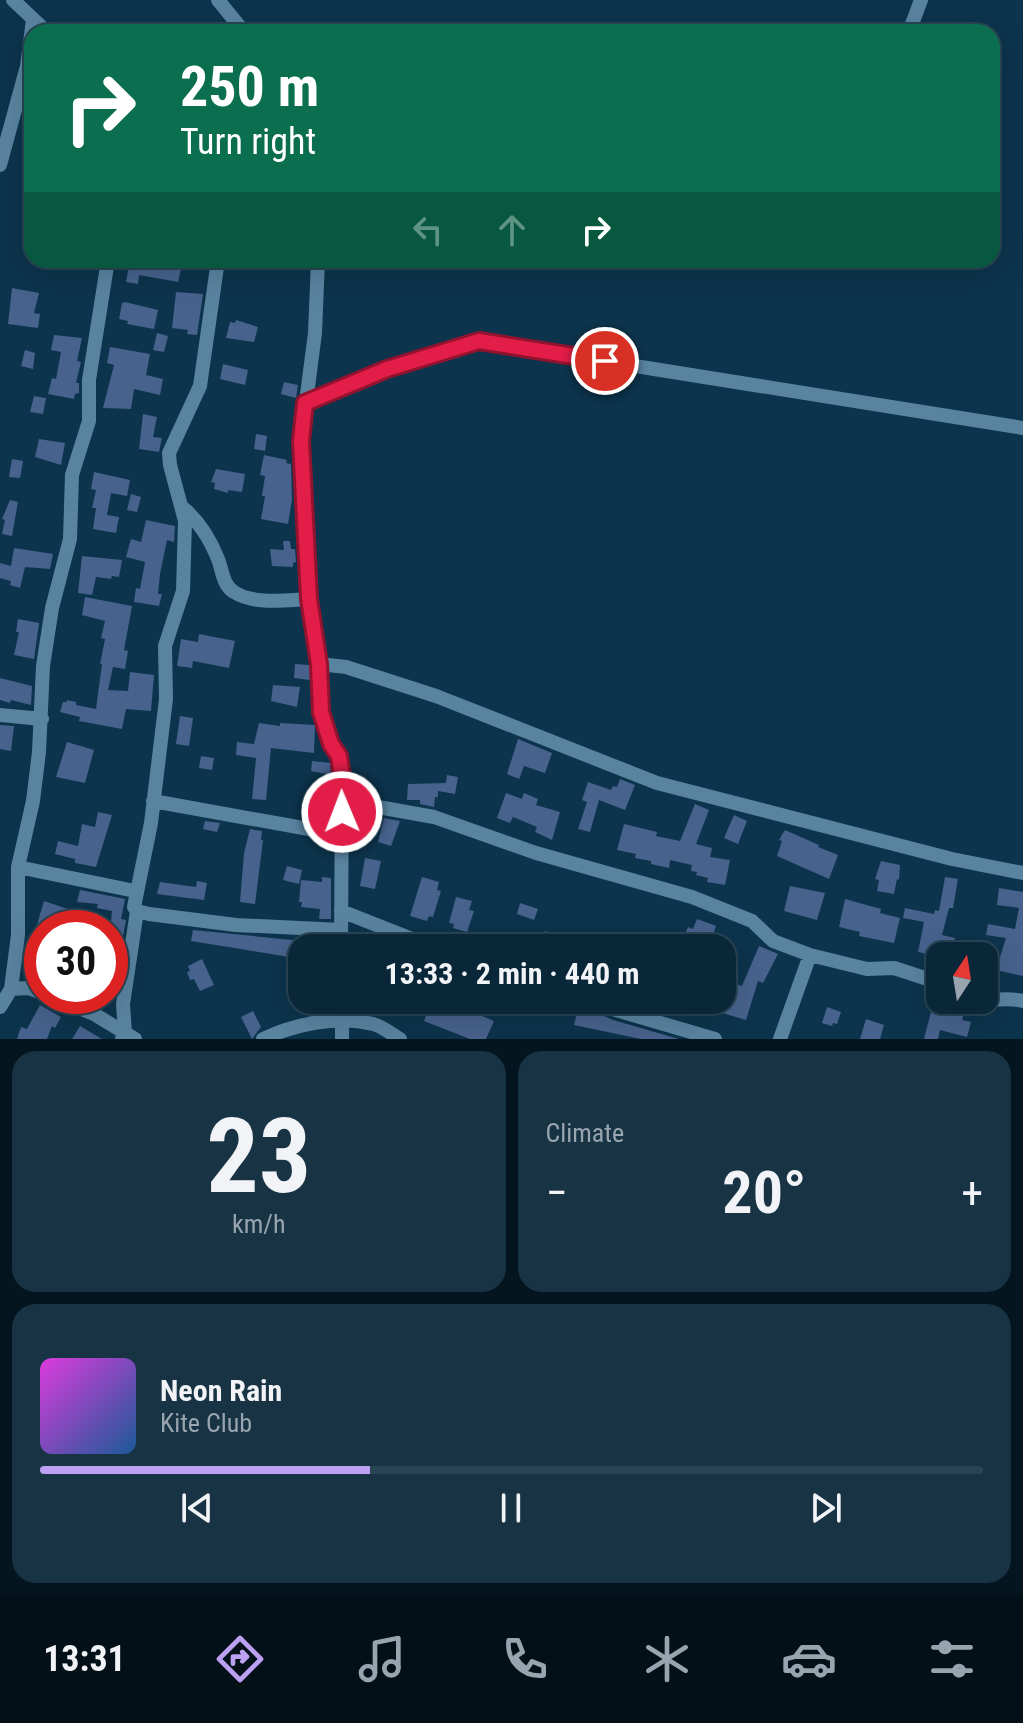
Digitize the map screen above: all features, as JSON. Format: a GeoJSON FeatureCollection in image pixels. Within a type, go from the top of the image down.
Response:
{"type":"FeatureCollection","features":[{"type":"Feature","properties":{"kind":"street"},"geometry":{"type":"LineString","coordinates":[[13,0],[38,24]]}},
{"type":"Feature","properties":{"kind":"street"},"geometry":{"type":"LineString","coordinates":[[218,0],[238,24]]}},
{"type":"Feature","properties":{"kind":"street"},"geometry":{"type":"LineString","coordinates":[[912,24],[921,0]]}},
{"type":"Feature","properties":{"kind":"street"},"geometry":{"type":"LineString","coordinates":[[32,24],[33,20]]}},
{"type":"Feature","properties":{"kind":"street"},"geometry":{"type":"LineString","coordinates":[[0,165],[24,73]]}},
{"type":"Feature","properties":{"kind":"street"},"geometry":{"type":"LineString","coordinates":[[0,1007],[11,989],[18,935],[18,867],[33,801],[42,719],[43,666],[52,608],[70,539],[72,475],[89,421],[89,380],[107,268]]}},
{"type":"Feature","properties":{"kind":"street"},"geometry":{"type":"LineString","coordinates":[[127,1037],[123,1004],[137,911],[133,901],[151,823],[166,699],[165,646],[183,591],[185,521],[169,453],[200,386],[217,268]]}},
{"type":"Feature","properties":{"kind":"street"},"geometry":{"type":"LineString","coordinates":[[318,268],[315,333],[301,441],[309,599],[319,664],[321,712],[331,744],[339,756],[342,776],[341,934]]}},
{"type":"Feature","properties":{"kind":"street"},"geometry":{"type":"LineString","coordinates":[[305,403],[387,369],[479,341],[1023,428]]}},
{"type":"Feature","properties":{"kind":"street"},"geometry":{"type":"LineString","coordinates":[[182,507],[195,517],[217,556],[231,591],[260,600],[309,599]]}},
{"type":"Feature","properties":{"kind":"street"},"geometry":{"type":"LineString","coordinates":[[319,664],[346,667],[436,696],[657,783],[952,859],[1023,873]]}},
{"type":"Feature","properties":{"kind":"street"},"geometry":{"type":"LineString","coordinates":[[0,715],[42,719]]}},
{"type":"Feature","properties":{"kind":"street"},"geometry":{"type":"LineString","coordinates":[[153,801],[342,835]]}},
{"type":"Feature","properties":{"kind":"street"},"geometry":{"type":"LineString","coordinates":[[342,812],[378,807],[434,817],[536,853],[692,897],[752,921],[773,941],[810,955],[867,969],[894,968],[926,978]]}},
{"type":"Feature","properties":{"kind":"street"},"geometry":{"type":"LineString","coordinates":[[18,867],[135,891]]}},
{"type":"Feature","properties":{"kind":"street"},"geometry":{"type":"LineString","coordinates":[[137,911],[236,925],[341,930]]}},
{"type":"Feature","properties":{"kind":"street"},"geometry":{"type":"LineString","coordinates":[[341,911],[399,934]]}},
{"type":"Feature","properties":{"kind":"street"},"geometry":{"type":"LineString","coordinates":[[780,1039],[810,955]]}},
{"type":"Feature","properties":{"kind":"street"},"geometry":{"type":"LineString","coordinates":[[11,989],[24,988]]}},
{"type":"Feature","properties":{"kind":"street"},"geometry":{"type":"LineString","coordinates":[[998,999],[1023,1001]]}},
{"type":"Feature","properties":{"kind":"street"},"geometry":{"type":"LineString","coordinates":[[94,1014],[127,1037]]}},
{"type":"Feature","properties":{"kind":"street"},"geometry":{"type":"LineString","coordinates":[[342,1014],[342,1039]]}},
{"type":"Feature","properties":{"kind":"street"},"geometry":{"type":"LineString","coordinates":[[630,1014],[715,1039]]}},
{"type":"Feature","properties":{"kind":"street"},"geometry":{"type":"LineString","coordinates":[[263,1039],[298,1026],[342,1020],[374,1024],[400,1039]]}},
{"type":"Feature","properties":{"kind":"building"},"geometry":{"type":"Polygon","coordinates":[[[129,268],[181,268],[178,282],[139,275],[138,284],[126,282],[129,268]]]}},
{"type":"Feature","properties":{"kind":"building"},"geometry":{"type":"Polygon","coordinates":[[[12,288],[39,293],[34,313],[40,314],[38,328],[8,324],[12,288]]]}},
{"type":"Feature","properties":{"kind":"building"},"geometry":{"type":"Polygon","coordinates":[[[176,292],[203,294],[197,335],[172,328],[176,292]]]}},
{"type":"Feature","properties":{"kind":"building"},"geometry":{"type":"Polygon","coordinates":[[[122,303],[158,310],[154,329],[127,324],[128,321],[119,319],[122,303]]]}},
{"type":"Feature","properties":{"kind":"building"},"geometry":{"type":"Polygon","coordinates":[[[236,320],[258,327],[254,342],[226,338],[230,322],[235,323],[236,320]]]}},
{"type":"Feature","properties":{"kind":"building"},"geometry":{"type":"Polygon","coordinates":[[[157,333],[168,336],[164,352],[153,350],[157,333]]]}},
{"type":"Feature","properties":{"kind":"building"},"geometry":{"type":"Polygon","coordinates":[[[54,335],[82,338],[77,361],[81,362],[76,383],[79,383],[79,393],[75,394],[74,399],[48,394],[52,378],[56,379],[61,352],[51,350],[54,335]]]}},
{"type":"Feature","properties":{"kind":"building"},"geometry":{"type":"Polygon","coordinates":[[[110,347],[150,354],[146,375],[163,379],[160,395],[134,389],[131,409],[103,408],[114,365],[107,363],[110,347]]]}},
{"type":"Feature","properties":{"kind":"building"},"geometry":{"type":"Polygon","coordinates":[[[25,350],[35,353],[33,369],[21,366],[25,350]]]}},
{"type":"Feature","properties":{"kind":"building"},"geometry":{"type":"Polygon","coordinates":[[[223,364],[248,370],[245,385],[220,379],[223,364]]]}},
{"type":"Feature","properties":{"kind":"building"},"geometry":{"type":"Polygon","coordinates":[[[284,382],[298,385],[296,398],[281,394],[284,382]]]}},
{"type":"Feature","properties":{"kind":"building"},"geometry":{"type":"Polygon","coordinates":[[[34,396],[46,398],[43,414],[30,412],[34,396]]]}},
{"type":"Feature","properties":{"kind":"building"},"geometry":{"type":"Polygon","coordinates":[[[143,414],[157,417],[153,437],[162,438],[159,452],[139,449],[143,414]]]}},
{"type":"Feature","properties":{"kind":"building"},"geometry":{"type":"Polygon","coordinates":[[[256,434],[267,436],[265,451],[254,449],[256,434]]]}},
{"type":"Feature","properties":{"kind":"building"},"geometry":{"type":"Polygon","coordinates":[[[39,439],[65,443],[61,465],[35,457],[39,439]]]}},
{"type":"Feature","properties":{"kind":"building"},"geometry":{"type":"Polygon","coordinates":[[[264,455],[287,460],[286,463],[291,464],[292,500],[288,524],[261,519],[265,476],[260,475],[264,455]]]}},
{"type":"Feature","properties":{"kind":"building"},"geometry":{"type":"Polygon","coordinates":[[[12,459],[23,461],[20,478],[9,477],[12,459]]]}},
{"type":"Feature","properties":{"kind":"building"},"geometry":{"type":"Polygon","coordinates":[[[216,469],[245,474],[242,492],[228,490],[228,493],[214,489],[215,483],[211,482],[216,469]]]}},
{"type":"Feature","properties":{"kind":"building"},"geometry":{"type":"Polygon","coordinates":[[[94,472],[130,480],[127,496],[111,493],[107,515],[119,517],[116,533],[93,529],[96,508],[92,508],[96,490],[91,489],[94,472]]]}},
{"type":"Feature","properties":{"kind":"building"},"geometry":{"type":"Polygon","coordinates":[[[131,494],[141,497],[137,512],[127,510],[131,494]]]}},
{"type":"Feature","properties":{"kind":"building"},"geometry":{"type":"Polygon","coordinates":[[[10,500],[18,502],[12,536],[2,534],[5,520],[2,519],[10,500]]]}},
{"type":"Feature","properties":{"kind":"building"},"geometry":{"type":"Polygon","coordinates":[[[146,520],[175,526],[174,542],[167,540],[160,574],[158,594],[162,594],[159,606],[134,602],[145,562],[126,557],[131,539],[141,542],[146,520]]]}},
{"type":"Feature","properties":{"kind":"building"},"geometry":{"type":"Polygon","coordinates":[[[283,541],[290,541],[291,549],[295,549],[296,562],[293,567],[272,566],[270,549],[284,550],[283,541]]]}},
{"type":"Feature","properties":{"kind":"building"},"geometry":{"type":"Polygon","coordinates":[[[14,548],[53,554],[50,569],[25,567],[20,588],[10,585],[11,581],[0,578],[0,563],[11,566],[14,548]]]}},
{"type":"Feature","properties":{"kind":"building"},"geometry":{"type":"Polygon","coordinates":[[[82,556],[122,560],[119,577],[96,577],[92,595],[78,593],[82,556]]]}},
{"type":"Feature","properties":{"kind":"building"},"geometry":{"type":"Polygon","coordinates":[[[85,597],[132,606],[124,650],[128,651],[125,669],[113,667],[108,690],[128,691],[130,672],[154,675],[151,711],[126,709],[122,729],[79,721],[80,717],[60,712],[63,702],[67,700],[96,709],[105,621],[82,615],[85,597]]]}},
{"type":"Feature","properties":{"kind":"building"},"geometry":{"type":"Polygon","coordinates":[[[18,619],[39,623],[34,659],[14,655],[19,632],[16,632],[18,619]]]}},
{"type":"Feature","properties":{"kind":"building"},"geometry":{"type":"Polygon","coordinates":[[[199,634],[235,641],[229,668],[193,661],[192,668],[177,666],[181,639],[198,642],[199,634]]]}},
{"type":"Feature","properties":{"kind":"building"},"geometry":{"type":"Polygon","coordinates":[[[295,664],[309,665],[310,680],[294,678],[295,664]]]}},
{"type":"Feature","properties":{"kind":"building"},"geometry":{"type":"Polygon","coordinates":[[[0,678],[32,686],[31,705],[0,700],[0,678]]]}},
{"type":"Feature","properties":{"kind":"building"},"geometry":{"type":"Polygon","coordinates":[[[273,685],[300,687],[297,707],[271,701],[273,685]]]}},
{"type":"Feature","properties":{"kind":"building"},"geometry":{"type":"Polygon","coordinates":[[[180,716],[193,718],[189,746],[176,744],[180,716]]]}},
{"type":"Feature","properties":{"kind":"building"},"geometry":{"type":"Polygon","coordinates":[[[259,723],[315,725],[314,753],[271,748],[266,800],[252,799],[256,758],[236,755],[237,742],[254,744],[259,723]]]}},
{"type":"Feature","properties":{"kind":"building"},"geometry":{"type":"Polygon","coordinates":[[[0,725],[14,726],[11,751],[0,749],[0,725]]]}},
{"type":"Feature","properties":{"kind":"building"},"geometry":{"type":"Polygon","coordinates":[[[518,739],[552,753],[545,773],[524,766],[519,779],[507,774],[518,739]]]}},
{"type":"Feature","properties":{"kind":"building"},"geometry":{"type":"Polygon","coordinates":[[[67,742],[94,750],[85,783],[56,777],[67,742]]]}},
{"type":"Feature","properties":{"kind":"building"},"geometry":{"type":"Polygon","coordinates":[[[201,756],[214,758],[212,770],[199,768],[201,756]]]}},
{"type":"Feature","properties":{"kind":"building"},"geometry":{"type":"Polygon","coordinates":[[[312,761],[330,763],[331,775],[311,771],[312,761]]]}},
{"type":"Feature","properties":{"kind":"building"},"geometry":{"type":"Polygon","coordinates":[[[447,775],[458,777],[455,794],[438,791],[434,807],[420,804],[420,800],[407,800],[408,784],[446,783],[447,775]]]}},
{"type":"Feature","properties":{"kind":"building"},"geometry":{"type":"Polygon","coordinates":[[[620,779],[635,785],[625,810],[599,800],[590,832],[578,829],[587,802],[582,800],[588,782],[611,790],[613,786],[617,787],[620,779]]]}},
{"type":"Feature","properties":{"kind":"building"},"geometry":{"type":"Polygon","coordinates":[[[506,793],[522,799],[524,793],[538,799],[536,805],[560,812],[552,840],[535,832],[537,827],[513,817],[510,823],[497,818],[506,793]]]}},
{"type":"Feature","properties":{"kind":"building"},"geometry":{"type":"Polygon","coordinates":[[[695,804],[709,810],[696,844],[712,848],[710,857],[730,860],[725,885],[707,882],[708,878],[691,871],[692,865],[670,860],[669,868],[635,858],[636,854],[617,850],[624,824],[680,841],[695,804]]]}},
{"type":"Feature","properties":{"kind":"building"},"geometry":{"type":"Polygon","coordinates":[[[98,812],[112,815],[96,867],[75,863],[75,859],[55,854],[58,841],[78,846],[82,824],[95,827],[98,812]]]}},
{"type":"Feature","properties":{"kind":"building"},"geometry":{"type":"Polygon","coordinates":[[[734,815],[747,821],[738,844],[724,838],[734,815]]]}},
{"type":"Feature","properties":{"kind":"building"},"geometry":{"type":"Polygon","coordinates":[[[384,818],[400,821],[391,846],[378,842],[384,818]]]}},
{"type":"Feature","properties":{"kind":"building"},"geometry":{"type":"Polygon","coordinates":[[[205,821],[220,823],[217,832],[203,829],[205,821]]]}},
{"type":"Feature","properties":{"kind":"building"},"geometry":{"type":"Polygon","coordinates":[[[250,829],[262,831],[263,840],[255,904],[240,902],[244,853],[250,829]]]}},
{"type":"Feature","properties":{"kind":"building"},"geometry":{"type":"Polygon","coordinates":[[[785,830],[838,855],[829,879],[777,856],[782,841],[779,840],[785,830]]]}},
{"type":"Feature","properties":{"kind":"building"},"geometry":{"type":"Polygon","coordinates":[[[365,858],[381,861],[375,889],[360,886],[365,858]]]}},
{"type":"Feature","properties":{"kind":"building"},"geometry":{"type":"Polygon","coordinates":[[[881,861],[900,865],[894,894],[877,891],[879,880],[875,879],[881,861]]]}},
{"type":"Feature","properties":{"kind":"building"},"geometry":{"type":"Polygon","coordinates":[[[287,866],[302,870],[299,884],[283,880],[287,866]]]}},
{"type":"Feature","properties":{"kind":"building"},"geometry":{"type":"Polygon","coordinates":[[[322,877],[331,878],[331,919],[319,919],[320,909],[301,907],[302,902],[299,902],[301,880],[322,882],[322,877]]]}},
{"type":"Feature","properties":{"kind":"building"},"geometry":{"type":"Polygon","coordinates":[[[422,877],[439,882],[437,890],[441,891],[433,917],[429,916],[427,921],[410,916],[422,877]]]}},
{"type":"Feature","properties":{"kind":"building"},"geometry":{"type":"Polygon","coordinates":[[[945,877],[958,879],[953,908],[949,908],[942,935],[955,938],[954,942],[926,942],[926,954],[918,952],[924,922],[903,918],[905,908],[934,914],[935,910],[939,911],[945,877]]]}},
{"type":"Feature","properties":{"kind":"building"},"geometry":{"type":"Polygon","coordinates":[[[197,881],[207,883],[204,900],[157,894],[160,882],[196,887],[197,881]]]}},
{"type":"Feature","properties":{"kind":"building"},"geometry":{"type":"Polygon","coordinates":[[[790,886],[825,893],[817,920],[784,911],[790,886]]]}},
{"type":"Feature","properties":{"kind":"building"},"geometry":{"type":"Polygon","coordinates":[[[999,888],[1023,892],[1023,976],[998,970],[1006,938],[986,935],[988,924],[1015,929],[1019,908],[997,905],[999,888]]]}},
{"type":"Feature","properties":{"kind":"building"},"geometry":{"type":"Polygon","coordinates":[[[80,890],[125,899],[123,910],[107,910],[97,908],[98,904],[77,902],[80,890]]]}},
{"type":"Feature","properties":{"kind":"building"},"geometry":{"type":"Polygon","coordinates":[[[456,897],[472,901],[469,910],[474,911],[467,932],[453,928],[454,924],[449,923],[456,897]]]}},
{"type":"Feature","properties":{"kind":"building"},"geometry":{"type":"Polygon","coordinates":[[[845,899],[900,918],[894,943],[859,936],[860,932],[839,927],[845,899]]]}},
{"type":"Feature","properties":{"kind":"building"},"geometry":{"type":"Polygon","coordinates":[[[44,901],[68,909],[68,910],[41,910],[44,901]]]}},
{"type":"Feature","properties":{"kind":"building"},"geometry":{"type":"Polygon","coordinates":[[[520,903],[538,909],[534,920],[517,914],[520,903]]]}},
{"type":"Feature","properties":{"kind":"building"},"geometry":{"type":"Polygon","coordinates":[[[697,919],[716,926],[713,934],[685,934],[688,927],[693,929],[697,919]]]}},
{"type":"Feature","properties":{"kind":"building"},"geometry":{"type":"Polygon","coordinates":[[[193,930],[288,940],[288,957],[191,941],[193,930]]]}},
{"type":"Feature","properties":{"kind":"building"},"geometry":{"type":"Polygon","coordinates":[[[759,946],[778,954],[763,983],[758,981],[746,1020],[726,1014],[736,1014],[736,984],[742,986],[759,946]]]}},
{"type":"Feature","properties":{"kind":"building"},"geometry":{"type":"Polygon","coordinates":[[[202,959],[214,985],[200,991],[187,972],[190,971],[188,966],[202,959]]]}},
{"type":"Feature","properties":{"kind":"building"},"geometry":{"type":"Polygon","coordinates":[[[827,1007],[841,1012],[837,1024],[822,1023],[827,1007]]]}},
{"type":"Feature","properties":{"kind":"building"},"geometry":{"type":"Polygon","coordinates":[[[253,1011],[261,1027],[252,1039],[241,1017],[253,1011]]]}},
{"type":"Feature","properties":{"kind":"building"},"geometry":{"type":"Polygon","coordinates":[[[35,1014],[61,1017],[55,1028],[52,1026],[47,1039],[17,1039],[21,1027],[27,1029],[35,1014]]]}},
{"type":"Feature","properties":{"kind":"building"},"geometry":{"type":"Polygon","coordinates":[[[427,1014],[477,1014],[494,1021],[486,1039],[470,1039],[424,1021],[427,1014]]]}},
{"type":"Feature","properties":{"kind":"building"},"geometry":{"type":"Polygon","coordinates":[[[577,1014],[600,1014],[679,1039],[641,1039],[574,1025],[577,1014]]]}},
{"type":"Feature","properties":{"kind":"building"},"geometry":{"type":"Polygon","coordinates":[[[930,1014],[964,1014],[962,1020],[971,1022],[967,1037],[940,1030],[938,1039],[924,1039],[930,1014]]]}},
{"type":"Feature","properties":{"kind":"building"},"geometry":{"type":"Polygon","coordinates":[[[866,1019],[884,1025],[880,1039],[860,1039],[866,1019]]]}},
{"type":"Feature","properties":{"kind":"building"},"geometry":{"type":"Polygon","coordinates":[[[80,1026],[102,1039],[72,1039],[80,1026]]]}},
{"type":"Feature","properties":{"kind":"route"},"geometry":{"type":"LineString","coordinates":[[342,812],[339,756],[331,744],[321,712],[319,664],[309,599],[302,502],[301,441],[305,403],[387,369],[479,341],[605,361]]}}]}
